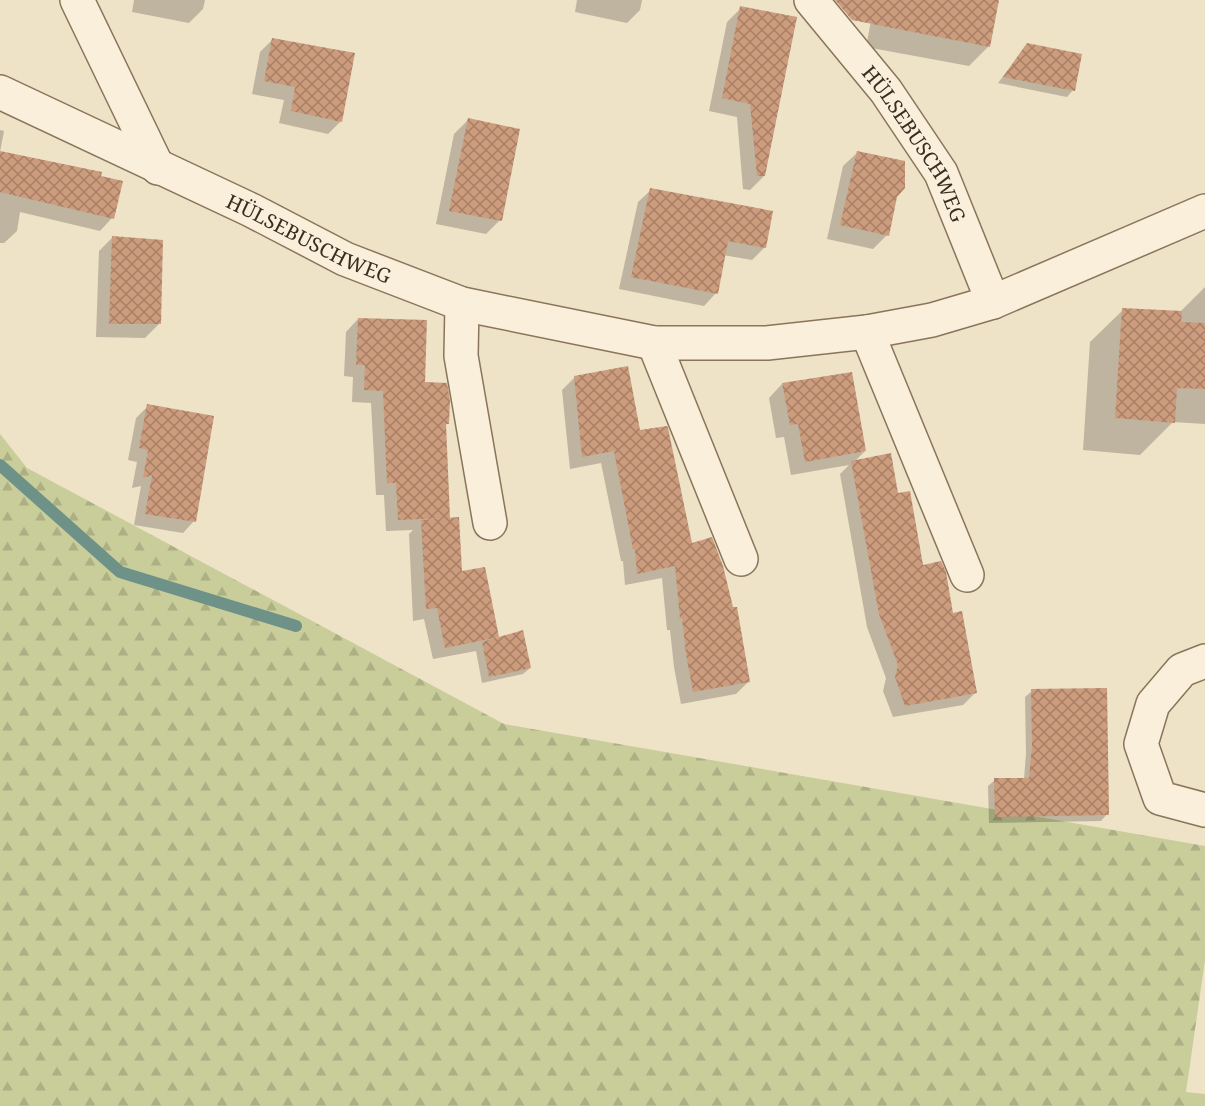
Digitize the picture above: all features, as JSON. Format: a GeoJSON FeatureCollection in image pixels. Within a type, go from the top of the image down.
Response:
{"type":"FeatureCollection","features":[{"type":"Feature","properties":{"kind":"street"},"geometry":{"type":"LineString","coordinates":[[77,0],[158,168]]}},
{"type":"Feature","properties":{"kind":"street","name":"HÜLSEBUSCHWEG"},"geometry":{"type":"LineString","coordinates":[[811,0],[886,91],[941,173],[993,302]]}},
{"type":"Feature","properties":{"kind":"street","name":"HÜLSEBUSCHWEG"},"geometry":{"type":"LineString","coordinates":[[0,92],[251,210],[345,259],[462,304],[654,342],[767,343],[867,332],[932,320],[993,302],[1205,211]]}},
{"type":"Feature","properties":{"kind":"street"},"geometry":{"type":"LineString","coordinates":[[462,304],[461,356],[490,523]]}},
{"type":"Feature","properties":{"kind":"street"},"geometry":{"type":"LineString","coordinates":[[867,332],[967,575]]}},
{"type":"Feature","properties":{"kind":"street"},"geometry":{"type":"LineString","coordinates":[[654,342],[741,560]]}},
{"type":"Feature","properties":{"kind":"street"},"geometry":{"type":"LineString","coordinates":[[1205,661],[1182,670],[1153,704],[1141,744],[1160,798],[1205,810]]}},
{"type":"Feature","properties":{"kind":"green space"},"geometry":{"type":"Polygon","coordinates":[[[0,434],[27,468],[504,724],[1205,846],[1205,960],[1186,1092],[1205,1094],[1205,1106],[0,1106],[0,434]]]}},
{"type":"Feature","properties":{"kind":"building"},"geometry":{"type":"Polygon","coordinates":[[[835,0],[999,0],[990,47],[852,20],[835,0]]]}},
{"type":"Feature","properties":{"kind":"building"},"geometry":{"type":"Polygon","coordinates":[[[740,6],[797,17],[765,176],[757,176],[750,104],[722,98],[740,6]]]}},
{"type":"Feature","properties":{"kind":"building"},"geometry":{"type":"Polygon","coordinates":[[[272,38],[355,53],[342,122],[291,111],[295,87],[264,81],[272,38]]]}},
{"type":"Feature","properties":{"kind":"building"},"geometry":{"type":"Polygon","coordinates":[[[1027,43],[1082,54],[1075,91],[1003,77],[1027,43]]]}},
{"type":"Feature","properties":{"kind":"building"},"geometry":{"type":"Polygon","coordinates":[[[468,118],[520,129],[502,221],[449,211],[468,118]]]}},
{"type":"Feature","properties":{"kind":"building"},"geometry":{"type":"Polygon","coordinates":[[[0,151],[102,172],[101,176],[123,181],[114,219],[0,192],[0,151]]]}},
{"type":"Feature","properties":{"kind":"building"},"geometry":{"type":"Polygon","coordinates":[[[857,151],[905,161],[905,188],[897,197],[889,236],[840,225],[857,151]]]}},
{"type":"Feature","properties":{"kind":"building"},"geometry":{"type":"Polygon","coordinates":[[[650,188],[773,211],[766,248],[728,241],[718,294],[631,277],[650,188]]]}},
{"type":"Feature","properties":{"kind":"building"},"geometry":{"type":"Polygon","coordinates":[[[112,236],[163,240],[161,324],[109,324],[112,236]]]}},
{"type":"Feature","properties":{"kind":"building"},"geometry":{"type":"Polygon","coordinates":[[[1122,308],[1182,311],[1181,322],[1205,323],[1205,389],[1177,388],[1175,423],[1115,418],[1122,308]]]}},
{"type":"Feature","properties":{"kind":"building"},"geometry":{"type":"Polygon","coordinates":[[[358,318],[427,320],[425,382],[447,383],[450,400],[449,424],[446,424],[450,518],[398,520],[396,483],[387,483],[383,391],[364,390],[365,365],[356,365],[358,318]]]}},
{"type":"Feature","properties":{"kind":"building"},"geometry":{"type":"Polygon","coordinates":[[[628,366],[640,430],[667,426],[668,428],[692,543],[712,537],[723,566],[733,607],[737,607],[750,682],[693,692],[682,618],[680,619],[675,566],[637,574],[635,549],[633,549],[614,451],[582,457],[574,376],[628,366]]]}},
{"type":"Feature","properties":{"kind":"building"},"geometry":{"type":"Polygon","coordinates":[[[852,372],[866,451],[805,462],[798,424],[790,425],[782,383],[852,372]]]}},
{"type":"Feature","properties":{"kind":"building"},"geometry":{"type":"Polygon","coordinates":[[[147,404],[214,416],[196,522],[145,514],[152,475],[143,478],[148,450],[139,448],[147,404]]]}},
{"type":"Feature","properties":{"kind":"building"},"geometry":{"type":"Polygon","coordinates":[[[891,453],[898,493],[910,491],[923,565],[941,561],[946,572],[953,613],[962,611],[977,693],[905,706],[895,677],[898,665],[879,614],[851,461],[891,453]]]}},
{"type":"Feature","properties":{"kind":"building"},"geometry":{"type":"Polygon","coordinates":[[[459,517],[462,571],[485,567],[499,637],[445,648],[437,608],[426,609],[421,520],[459,517]]]}},
{"type":"Feature","properties":{"kind":"building"},"geometry":{"type":"Polygon","coordinates":[[[523,630],[531,668],[489,677],[482,642],[523,630]]]}},
{"type":"Feature","properties":{"kind":"building"},"geometry":{"type":"Polygon","coordinates":[[[1107,688],[1109,815],[995,817],[994,778],[1029,778],[1032,746],[1031,689],[1107,688]]]}},
{"type":"Feature","properties":{"kind":"waterway"},"geometry":{"type":"LineString","coordinates":[[0,465],[120,572],[296,626]]}}]}
